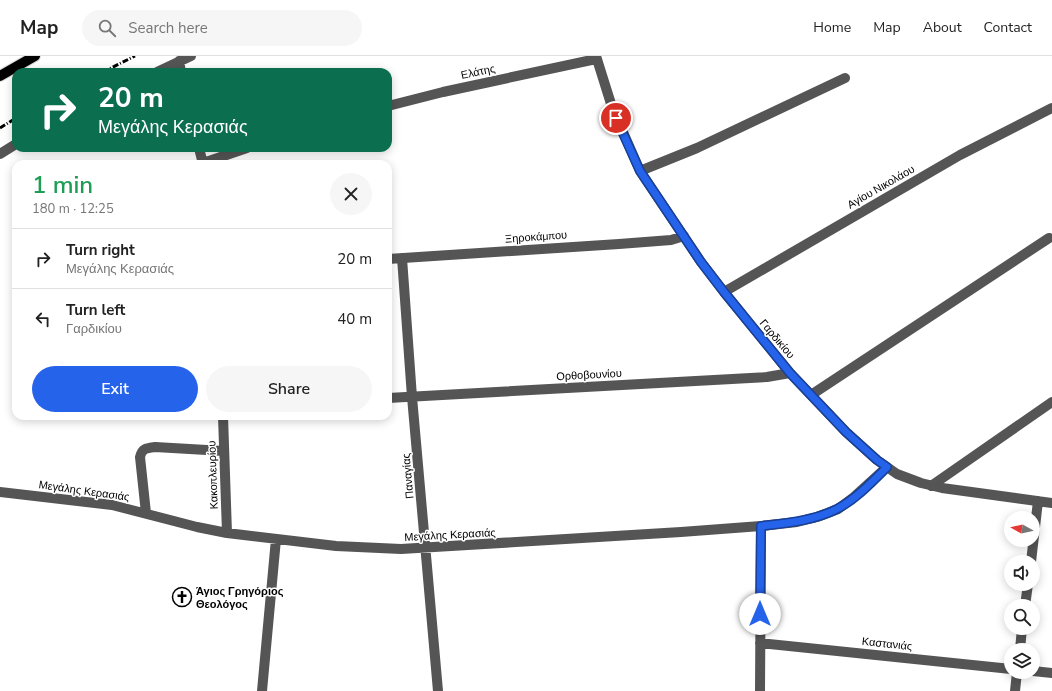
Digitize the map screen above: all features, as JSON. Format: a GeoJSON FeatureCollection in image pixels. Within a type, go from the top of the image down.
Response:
{"type":"FeatureCollection","features":[{"type":"Feature","properties":{"kind":"main road"},"geometry":{"type":"LineString","coordinates":[[14,68],[35,56]]}},
{"type":"Feature","properties":{"kind":"main road"},"geometry":{"type":"LineString","coordinates":[[0,76],[12,69]]}},
{"type":"Feature","properties":{"kind":"street"},"geometry":{"type":"LineString","coordinates":[[165,68],[191,56]]}},
{"type":"Feature","properties":{"kind":"street","name":"Ελάτης"},"geometry":{"type":"LineString","coordinates":[[392,105],[443,92],[596,58]]}},
{"type":"Feature","properties":{"kind":"street","name":"Γαρδικίου"},"geometry":{"type":"LineString","coordinates":[[596,58],[612,107],[640,171],[701,262],[790,373],[856,442],[887,467],[906,478],[931,486],[1052,503]]}},
{"type":"Feature","properties":{"kind":"street"},"geometry":{"type":"LineString","coordinates":[[179,61],[180,68]]}},
{"type":"Feature","properties":{"kind":"street"},"geometry":{"type":"LineString","coordinates":[[640,171],[697,148],[846,78]]}},
{"type":"Feature","properties":{"kind":"street","name":"Αγίου Νικολάου"},"geometry":{"type":"LineString","coordinates":[[724,292],[960,155],[1052,108]]}},
{"type":"Feature","properties":{"kind":"street"},"geometry":{"type":"LineString","coordinates":[[0,154],[12,146]]}},
{"type":"Feature","properties":{"kind":"street"},"geometry":{"type":"LineString","coordinates":[[214,160],[236,152]]}},
{"type":"Feature","properties":{"kind":"street","name":"Ξηροκάμπου"},"geometry":{"type":"LineString","coordinates":[[392,259],[671,240],[684,236]]}},
{"type":"Feature","properties":{"kind":"street"},"geometry":{"type":"LineString","coordinates":[[811,395],[1049,238]]}},
{"type":"Feature","properties":{"kind":"street","name":"Παναγίας"},"geometry":{"type":"LineString","coordinates":[[402,258],[412,397],[438,691]]}},
{"type":"Feature","properties":{"kind":"street","name":"Ορθοβουνίου"},"geometry":{"type":"LineString","coordinates":[[392,398],[759,378],[790,373]]}},
{"type":"Feature","properties":{"kind":"street"},"geometry":{"type":"LineString","coordinates":[[931,486],[1052,402]]}},
{"type":"Feature","properties":{"kind":"street","name":"Κακοπλευρίου"},"geometry":{"type":"LineString","coordinates":[[223,420],[227,533]]}},
{"type":"Feature","properties":{"kind":"street"},"geometry":{"type":"LineString","coordinates":[[146,513],[140,457],[141,452],[144,449],[155,447],[224,451]]}},
{"type":"Feature","properties":{"kind":"street","name":"Μεγάλης Κερασιάς"},"geometry":{"type":"LineString","coordinates":[[0,492],[90,501],[227,533],[364,548],[394,549],[761,526],[807,520],[838,509],[859,493],[887,467]]}},
{"type":"Feature","properties":{"kind":"street"},"geometry":{"type":"LineString","coordinates":[[1032,555],[1038,501]]}},
{"type":"Feature","properties":{"kind":"street"},"geometry":{"type":"LineString","coordinates":[[760,691],[761,526]]}},
{"type":"Feature","properties":{"kind":"street"},"geometry":{"type":"LineString","coordinates":[[262,691],[276,539]]}},
{"type":"Feature","properties":{"kind":"street","name":"Καστανιάς"},"geometry":{"type":"LineString","coordinates":[[760,643],[1004,668]]}},
{"type":"Feature","properties":{"kind":"street"},"geometry":{"type":"LineString","coordinates":[[1040,672],[1052,673]]}},
{"type":"Feature","properties":{"kind":"street"},"geometry":{"type":"LineString","coordinates":[[1015,691],[1016,679]]}},
{"type":"Feature","properties":{"kind":"railway"},"geometry":{"type":"LineString","coordinates":[[111,68],[135,56]]}},
{"type":"Feature","properties":{"kind":"railway"},"geometry":{"type":"LineString","coordinates":[[0,128],[12,120]]}},
{"type":"Feature","properties":{"kind":"place","name":"Άγιος Γρηγόριος Θεολόγος"},"geometry":{"type":"Point","coordinates":[182,597]}},
{"type":"Feature","properties":{"kind":"route"},"geometry":{"type":"LineString","coordinates":[[616,118],[640,171],[701,262],[724,292],[790,373],[846,432],[887,467],[846,504],[838,509],[807,520],[761,526],[760,614]]}}]}
